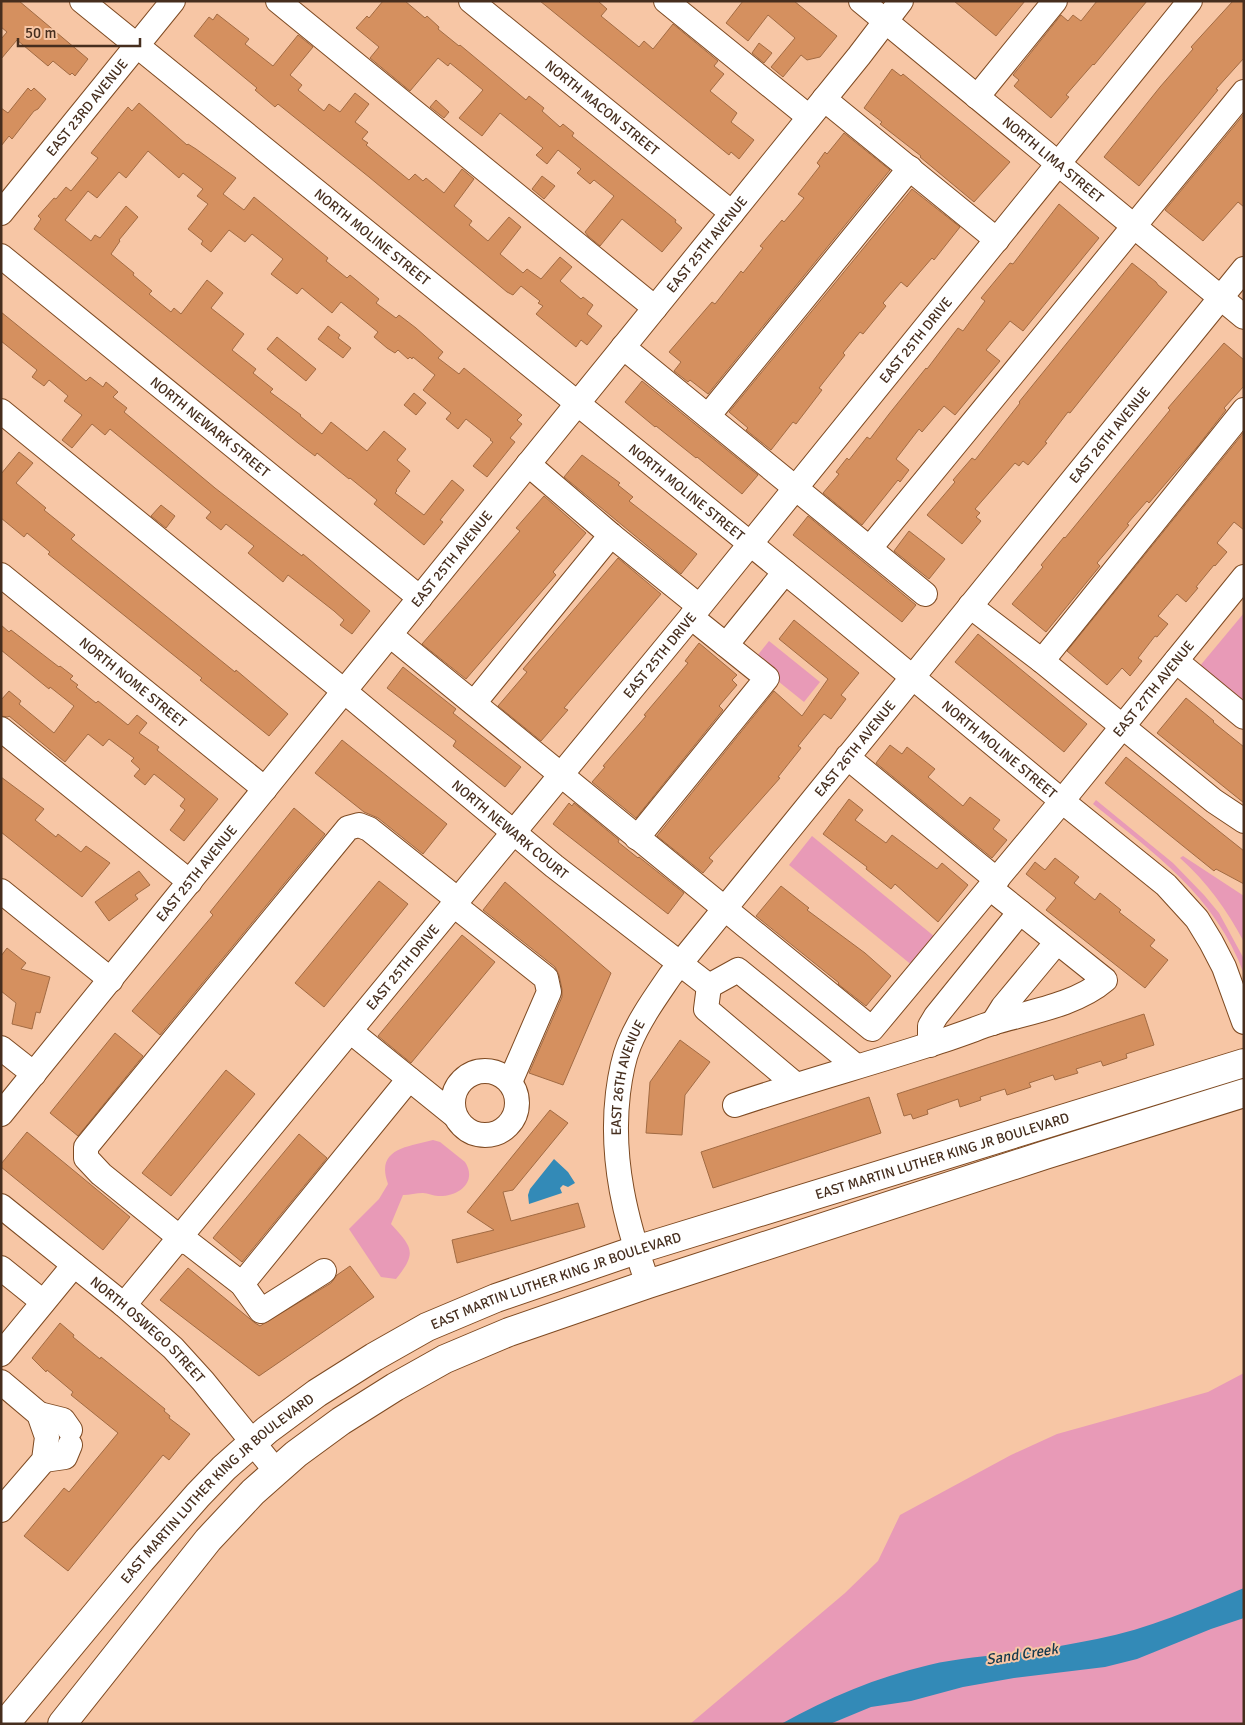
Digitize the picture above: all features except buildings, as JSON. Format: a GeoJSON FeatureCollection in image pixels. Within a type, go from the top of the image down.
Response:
{"type":"FeatureCollection","features":[{"type":"Feature","properties":{"kind":"main road","name":"EAST MARTIN LUTHER KING JR BOULEVARD"},"geometry":{"type":"LineString","coordinates":[[5,1724],[176,1519],[224,1468],[252,1443],[317,1393],[374,1357],[427,1327],[496,1298],[636,1250],[1244,1063]]}},
{"type":"Feature","properties":{"kind":"main road","name":"EAST MARTIN LUTHER KING JR BOULEVARD"},"geometry":{"type":"LineString","coordinates":[[62,1724],[208,1540],[253,1492],[296,1454],[341,1421],[444,1359],[509,1332],[648,1284],[1045,1155],[1244,1093]]}},
{"type":"Feature","properties":{"kind":"street","name":"NORTH MOLINE STREET"},"geometry":{"type":"LineString","coordinates":[[82,1],[785,572],[1166,885],[1197,918],[1224,967],[1244,1022]]}},
{"type":"Feature","properties":{"kind":"street","name":"EAST 23RD AVENUE"},"geometry":{"type":"LineString","coordinates":[[1,213],[173,1]]}},
{"type":"Feature","properties":{"kind":"street"},"geometry":{"type":"LineString","coordinates":[[278,1],[655,308]]}},
{"type":"Feature","properties":{"kind":"street","name":"NORTH MACON STREET"},"geometry":{"type":"LineString","coordinates":[[471,1],[732,213]]}},
{"type":"Feature","properties":{"kind":"street"},"geometry":{"type":"LineString","coordinates":[[666,1],[809,117]]}},
{"type":"Feature","properties":{"kind":"street","name":"NORTH LIMA STREET"},"geometry":{"type":"LineString","coordinates":[[861,1],[1244,317]]}},
{"type":"Feature","properties":{"kind":"street","name":"EAST 25TH AVENUE"},"geometry":{"type":"LineString","coordinates":[[1,1114],[732,213],[886,22],[900,1]]}},
{"type":"Feature","properties":{"kind":"street","name":"EAST 25TH DRIVE"},"geometry":{"type":"LineString","coordinates":[[124,1305],[561,776],[1190,1]]}},
{"type":"Feature","properties":{"kind":"street"},"geometry":{"type":"LineString","coordinates":[[977,97],[1048,4]]}},
{"type":"Feature","properties":{"kind":"street"},"geometry":{"type":"LineString","coordinates":[[870,548],[1244,92]]}},
{"type":"Feature","properties":{"kind":"street"},"geometry":{"type":"LineString","coordinates":[[824,99],[997,240]]}},
{"type":"Feature","properties":{"kind":"street"},"geometry":{"type":"LineString","coordinates":[[708,416],[910,168]]}},
{"type":"Feature","properties":{"kind":"street","name":"NORTH NEWARK STREET"},"geometry":{"type":"LineString","coordinates":[[1,256],[420,598]]}},
{"type":"Feature","properties":{"kind":"street","name":"EAST 26TH AVENUE"},"geometry":{"type":"LineString","coordinates":[[648,1284],[625,1212],[617,1162],[616,1112],[619,1087],[629,1046],[657,993],[1244,269]]}},
{"type":"Feature","properties":{"kind":"street"},"geometry":{"type":"LineString","coordinates":[[623,347],[925,594]]}},
{"type":"Feature","properties":{"kind":"street"},"geometry":{"type":"LineString","coordinates":[[1042,661],[1244,410]]}},
{"type":"Feature","properties":{"kind":"street","name":"NORTH NEWARK COURT"},"geometry":{"type":"LineString","coordinates":[[1,411],[344,691],[554,866],[709,986]]}},
{"type":"Feature","properties":{"kind":"street"},"geometry":{"type":"LineString","coordinates":[[528,464],[611,535],[695,611],[726,645],[767,678],[637,838]]}},
{"type":"Feature","properties":{"kind":"street"},"geometry":{"type":"LineString","coordinates":[[474,703],[611,535]]}},
{"type":"Feature","properties":{"kind":"street"},"geometry":{"type":"LineString","coordinates":[[726,645],[785,572]]}},
{"type":"Feature","properties":{"kind":"street","name":"NORTH NOME STREET"},"geometry":{"type":"LineString","coordinates":[[1,575],[265,789]]}},
{"type":"Feature","properties":{"kind":"street","name":"EAST 27TH AVENUE"},"geometry":{"type":"LineString","coordinates":[[724,908],[872,1029],[994,884],[1244,578]]}},
{"type":"Feature","properties":{"kind":"street"},"geometry":{"type":"LineString","coordinates":[[970,606],[1042,661],[1214,801],[1244,821]]}},
{"type":"Feature","properties":{"kind":"street"},"geometry":{"type":"LineString","coordinates":[[390,635],[724,908]]}},
{"type":"Feature","properties":{"kind":"street"},"geometry":{"type":"LineString","coordinates":[[1176,661],[1244,717]]}},
{"type":"Feature","properties":{"kind":"street"},"geometry":{"type":"LineString","coordinates":[[1,728],[190,882]]}},
{"type":"Feature","properties":{"kind":"street"},"geometry":{"type":"LineString","coordinates":[[735,1105],[796,1084],[930,1045],[993,1023],[1073,999],[1094,989],[1105,980],[1020,912],[994,884],[848,757]]}},
{"type":"Feature","properties":{"kind":"street"},"geometry":{"type":"LineString","coordinates":[[324,1271],[261,1311],[242,1284],[189,1243],[178,1239],[101,1174],[86,1158],[86,1146],[348,828],[359,825],[369,829],[546,978],[549,992],[510,1082]]}},
{"type":"Feature","properties":{"kind":"street"},"geometry":{"type":"LineString","coordinates":[[1,891],[111,980]]}},
{"type":"Feature","properties":{"kind":"street"},"geometry":{"type":"LineString","coordinates":[[930,1045],[930,1026],[936,1016],[1020,912]]}},
{"type":"Feature","properties":{"kind":"street"},"geometry":{"type":"LineString","coordinates":[[993,1023],[1003,1006],[1057,942]]}},
{"type":"Feature","properties":{"kind":"street"},"geometry":{"type":"LineString","coordinates":[[796,1084],[706,1009],[709,986],[738,970],[856,1066]]}},
{"type":"Feature","properties":{"kind":"street"},"geometry":{"type":"LineString","coordinates":[[350,1031],[454,1115],[460,1124],[474,1134],[491,1135],[502,1131],[510,1124],[516,1114],[518,1103],[516,1092],[510,1082],[502,1075],[493,1071],[483,1070],[474,1072],[465,1077],[458,1085],[452,1104],[454,1115]]}},
{"type":"Feature","properties":{"kind":"street"},"geometry":{"type":"LineString","coordinates":[[1,1048],[34,1074]]}},
{"type":"Feature","properties":{"kind":"street"},"geometry":{"type":"LineString","coordinates":[[242,1284],[409,1079]]}},
{"type":"Feature","properties":{"kind":"street","name":"NORTH OSWEGO STREET"},"geometry":{"type":"LineString","coordinates":[[1,1206],[124,1305],[189,1364],[276,1471]]}},
{"type":"Feature","properties":{"kind":"street"},"geometry":{"type":"LineString","coordinates":[[1,1354],[74,1265]]}},
{"type":"Feature","properties":{"kind":"street"},"geometry":{"type":"LineString","coordinates":[[3,1272],[43,1302]]}},
{"type":"Feature","properties":{"kind":"street"},"geometry":{"type":"LineString","coordinates":[[1,1382],[39,1414],[63,1420],[70,1437],[66,1457],[44,1460]]}},
{"type":"Feature","properties":{"kind":"street"},"geometry":{"type":"LineString","coordinates":[[1,1510],[44,1460],[47,1437],[39,1414]]}},
{"type":"Feature","properties":{"kind":"shaded area"},"geometry":{"type":"Polygon","coordinates":[[[1244,613],[1244,703],[1199,667],[1244,613]]]}},
{"type":"Feature","properties":{"kind":"shaded area"},"geometry":{"type":"Polygon","coordinates":[[[769,641],[820,682],[804,702],[753,661],[769,641]]]}},
{"type":"Feature","properties":{"kind":"shaded area"},"geometry":{"type":"Polygon","coordinates":[[[1096,800],[1173,863],[1204,895],[1219,913],[1244,959],[1244,974],[1232,946],[1217,921],[1200,899],[1160,859],[1093,804],[1096,800]]]}},
{"type":"Feature","properties":{"kind":"shaded area"},"geometry":{"type":"Polygon","coordinates":[[[812,836],[935,937],[913,966],[789,865],[812,836]]]}},
{"type":"Feature","properties":{"kind":"shaded area"},"geometry":{"type":"Polygon","coordinates":[[[1183,856],[1244,896],[1244,942],[1216,897],[1180,858],[1183,856]]]}},
{"type":"Feature","properties":{"kind":"shaded area"},"geometry":{"type":"Polygon","coordinates":[[[433,1140],[440,1142],[465,1162],[469,1176],[467,1182],[459,1191],[445,1196],[423,1193],[403,1195],[391,1224],[408,1245],[409,1256],[407,1263],[396,1279],[381,1277],[349,1229],[379,1199],[388,1184],[385,1172],[386,1163],[390,1156],[404,1148],[433,1140]]]}},
{"type":"Feature","properties":{"kind":"shaded area"},"geometry":{"type":"Polygon","coordinates":[[[1244,1373],[1244,1724],[690,1724],[845,1593],[878,1561],[900,1515],[1011,1455],[1057,1434],[1208,1392],[1244,1373]]]}},
{"type":"Feature","properties":{"kind":"water"},"geometry":{"type":"Polygon","coordinates":[[[554,1159],[568,1172],[575,1183],[568,1187],[563,1185],[560,1188],[562,1193],[529,1204],[528,1195],[530,1189],[554,1159]]]}},
{"type":"Feature","properties":{"kind":"water","name":"Sand Creek"},"geometry":{"type":"Polygon","coordinates":[[[1244,1588],[1244,1618],[1211,1629],[1137,1659],[1105,1667],[1014,1678],[963,1687],[911,1701],[871,1707],[830,1724],[781,1724],[853,1689],[910,1670],[975,1657],[1023,1652],[1116,1635],[1172,1617],[1244,1588]]]}}]}
